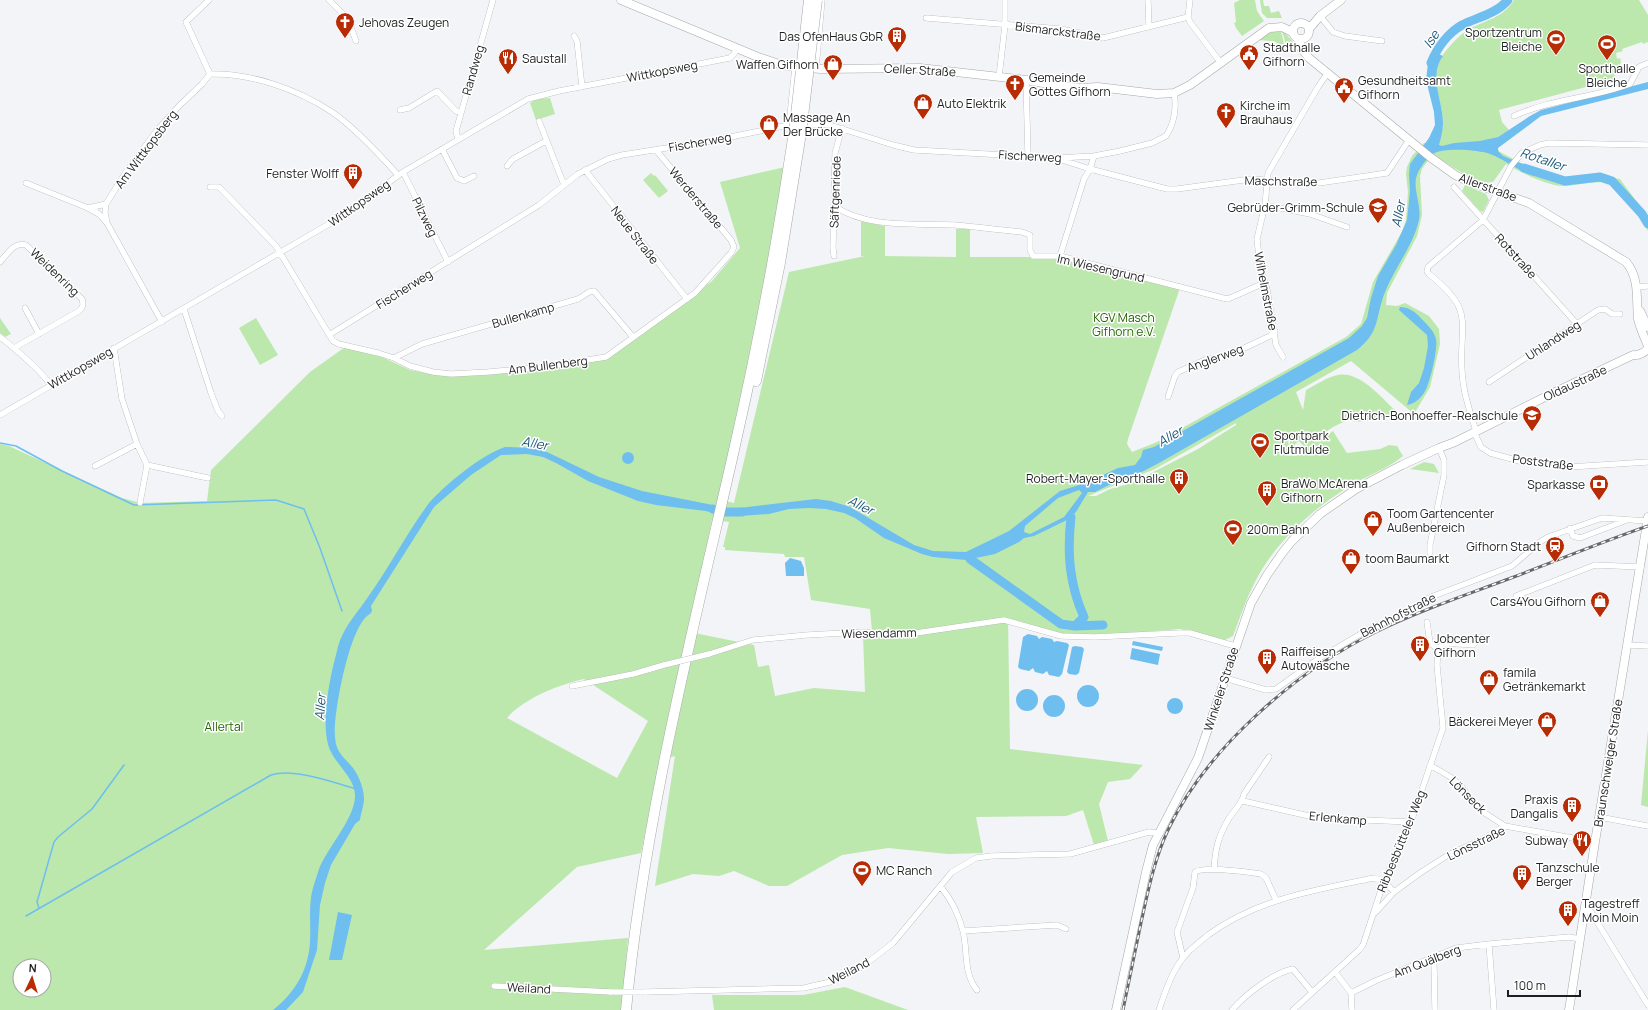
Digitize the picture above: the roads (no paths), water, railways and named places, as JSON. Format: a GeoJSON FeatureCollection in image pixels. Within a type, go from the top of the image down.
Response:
{"type":"FeatureCollection","features":[{"type":"Feature","properties":{"kind":"highway"},"geometry":{"type":"LineString","coordinates":[[626,1010],[633,947],[667,743],[750,407],[770,314],[809,0]]}},
{"type":"Feature","properties":{"kind":"highway"},"geometry":{"type":"LineString","coordinates":[[794,130],[817,0]]}},
{"type":"Feature","properties":{"kind":"highway"},"geometry":{"type":"LineString","coordinates":[[632,1010],[639,947],[672,744],[721,520]]}},
{"type":"Feature","properties":{"kind":"street"},"geometry":{"type":"LineString","coordinates":[[209,0],[186,22],[210,74],[229,73],[265,81],[315,102],[333,112],[401,173]]}},
{"type":"Feature","properties":{"kind":"street"},"geometry":{"type":"LineString","coordinates":[[329,0],[348,19],[356,41]]}},
{"type":"Feature","properties":{"kind":"street","name":"Randweg"},"geometry":{"type":"LineString","coordinates":[[458,140],[456,131],[493,0]]}},
{"type":"Feature","properties":{"kind":"street","name":"Celler Straße"},"geometry":{"type":"LineString","coordinates":[[621,0],[771,62],[795,67],[816,69],[920,68],[1026,80],[1080,88],[1098,87],[1157,94],[1174,93],[1190,85],[1269,28],[1294,28]]}},
{"type":"Feature","properties":{"kind":"street"},"geometry":{"type":"LineString","coordinates":[[816,69],[822,0]]}},
{"type":"Feature","properties":{"kind":"street"},"geometry":{"type":"LineString","coordinates":[[999,77],[1005,25],[1005,0]]}},
{"type":"Feature","properties":{"kind":"street"},"geometry":{"type":"LineString","coordinates":[[1148,0],[1150,27]]}},
{"type":"Feature","properties":{"kind":"street"},"geometry":{"type":"LineString","coordinates":[[1190,0],[1188,17],[1194,29],[1220,62]]}},
{"type":"Feature","properties":{"kind":"street"},"geometry":{"type":"LineString","coordinates":[[1307,26],[1340,0]]}},
{"type":"Feature","properties":{"kind":"street"},"geometry":{"type":"LineString","coordinates":[[1320,16],[1333,32],[1345,36],[1382,41]]}},
{"type":"Feature","properties":{"kind":"street","name":"Bismarckstraße"},"geometry":{"type":"LineString","coordinates":[[926,18],[1061,29],[1103,38],[1188,17]]}},
{"type":"Feature","properties":{"kind":"street"},"geometry":{"type":"LineString","coordinates":[[1301,22],[1307,26],[1309,34],[1302,38],[1294,36],[1294,28],[1301,22]]}},
{"type":"Feature","properties":{"kind":"street"},"geometry":{"type":"LineString","coordinates":[[574,36],[577,41],[582,87]]}},
{"type":"Feature","properties":{"kind":"street","name":"Allerstraße"},"geometry":{"type":"LineString","coordinates":[[1302,38],[1305,53],[1327,74],[1430,157],[1455,175],[1467,181],[1529,203],[1626,262],[1633,272],[1636,287],[1639,323],[1648,347]]}},
{"type":"Feature","properties":{"kind":"street","name":"Wittkopsweg"},"geometry":{"type":"LineString","coordinates":[[0,415],[340,218],[401,173],[528,99],[535,96],[730,58],[737,48]]}},
{"type":"Feature","properties":{"kind":"street"},"geometry":{"type":"LineString","coordinates":[[1514,116],[1526,110],[1555,102],[1630,84],[1639,67],[1648,62]]}},
{"type":"Feature","properties":{"kind":"street"},"geometry":{"type":"LineString","coordinates":[[794,130],[795,67]]}},
{"type":"Feature","properties":{"kind":"street","name":"Am Wittkopsberg"},"geometry":{"type":"LineString","coordinates":[[106,204],[124,175],[158,129],[210,74]]}},
{"type":"Feature","properties":{"kind":"street","name":"Wilhelmstraße"},"geometry":{"type":"LineString","coordinates":[[1283,356],[1276,345],[1275,331],[1267,289],[1264,283],[1257,240],[1266,205],[1268,172],[1327,74]]}},
{"type":"Feature","properties":{"kind":"street"},"geometry":{"type":"LineString","coordinates":[[1026,80],[1028,156]]}},
{"type":"Feature","properties":{"kind":"street"},"geometry":{"type":"LineString","coordinates":[[400,110],[409,108],[437,91],[456,111],[461,113]]}},
{"type":"Feature","properties":{"kind":"street","name":"Fischerweg"},"geometry":{"type":"LineString","coordinates":[[329,335],[539,205],[585,170],[608,159],[711,141],[830,124],[893,145],[914,150],[1057,158],[1094,156],[1152,143],[1166,136],[1173,122],[1175,108],[1174,93]]}},
{"type":"Feature","properties":{"kind":"street"},"geometry":{"type":"LineString","coordinates":[[539,121],[564,185]]}},
{"type":"Feature","properties":{"kind":"street","name":"Säftgenriede"},"geometry":{"type":"LineString","coordinates":[[834,256],[832,248],[836,153],[842,128]]}},
{"type":"Feature","properties":{"kind":"street","name":"Maschstraße"},"geometry":{"type":"LineString","coordinates":[[1057,158],[1090,169],[1167,189],[1251,179],[1306,183],[1383,174],[1390,171],[1409,140]]}},
{"type":"Feature","properties":{"kind":"street"},"geometry":{"type":"LineString","coordinates":[[507,166],[513,159],[546,141]]}},
{"type":"Feature","properties":{"kind":"street"},"geometry":{"type":"LineString","coordinates":[[1483,220],[1514,160],[1530,149],[1549,143],[1648,145]]}},
{"type":"Feature","properties":{"kind":"street"},"geometry":{"type":"LineString","coordinates":[[442,149],[457,178],[464,181],[474,176]]}},
{"type":"Feature","properties":{"kind":"street","name":"Werderstraße"},"geometry":{"type":"LineString","coordinates":[[656,150],[731,240],[734,248]]}},
{"type":"Feature","properties":{"kind":"street"},"geometry":{"type":"LineString","coordinates":[[1060,256],[1063,251],[1084,179],[1090,169],[1094,156]]}},
{"type":"Feature","properties":{"kind":"street","name":"Neue Straße"},"geometry":{"type":"LineString","coordinates":[[585,170],[687,299]]}},
{"type":"Feature","properties":{"kind":"street","name":"Pilzweg"},"geometry":{"type":"LineString","coordinates":[[401,173],[448,262]]}},
{"type":"Feature","properties":{"kind":"street"},"geometry":{"type":"LineString","coordinates":[[26,183],[88,208],[98,214],[106,223],[162,322]]}},
{"type":"Feature","properties":{"kind":"street"},"geometry":{"type":"LineString","coordinates":[[210,187],[219,187],[276,246],[329,335]]}},
{"type":"Feature","properties":{"kind":"street","name":"Rotstraße"},"geometry":{"type":"LineString","coordinates":[[1454,187],[1578,324]]}},
{"type":"Feature","properties":{"kind":"street"},"geometry":{"type":"LineString","coordinates":[[88,208],[106,204],[106,223]]}},
{"type":"Feature","properties":{"kind":"street"},"geometry":{"type":"LineString","coordinates":[[1266,205],[1310,214],[1347,226]]}},
{"type":"Feature","properties":{"kind":"street","name":"Im Wiesengrund"},"geometry":{"type":"LineString","coordinates":[[834,206],[853,216],[888,223],[956,225],[1022,232],[1030,235],[1030,250],[1033,256],[1060,256],[1228,299],[1264,283]]}},
{"type":"Feature","properties":{"kind":"street","name":"Poststraße"},"geometry":{"type":"LineString","coordinates":[[1483,220],[1430,265],[1427,271],[1452,295],[1462,312],[1464,327],[1464,390],[1481,447],[1490,453],[1520,461],[1569,467],[1648,462]]}},
{"type":"Feature","properties":{"kind":"street","name":"Weidenring"},"geometry":{"type":"LineString","coordinates":[[0,262],[17,245],[21,243],[26,245],[82,299],[83,306],[78,311],[14,348]]}},
{"type":"Feature","properties":{"kind":"street","name":"Am Bullenberg"},"geometry":{"type":"LineString","coordinates":[[329,335],[333,341],[339,344],[394,358],[410,366],[433,372],[450,374],[543,367],[606,357],[695,293],[731,254],[734,248]]}},
{"type":"Feature","properties":{"kind":"street"},"geometry":{"type":"LineString","coordinates":[[1636,287],[1648,286]]}},
{"type":"Feature","properties":{"kind":"street","name":"Bullenkamp"},"geometry":{"type":"LineString","coordinates":[[394,358],[422,344],[578,299],[589,292],[594,291],[633,337]]}},
{"type":"Feature","properties":{"kind":"street"},"geometry":{"type":"LineString","coordinates":[[1638,307],[1648,328]]}},
{"type":"Feature","properties":{"kind":"street"},"geometry":{"type":"LineString","coordinates":[[25,308],[39,334]]}},
{"type":"Feature","properties":{"kind":"street"},"geometry":{"type":"LineString","coordinates":[[184,308],[211,393],[218,411],[222,416]]}},
{"type":"Feature","properties":{"kind":"street","name":"Uhlandweg"},"geometry":{"type":"LineString","coordinates":[[1489,382],[1602,309],[1612,314],[1620,314]]}},
{"type":"Feature","properties":{"kind":"street","name":"Anglerweg"},"geometry":{"type":"LineString","coordinates":[[1168,397],[1174,376],[1178,372],[1207,359],[1223,358],[1270,336],[1275,331]]}},
{"type":"Feature","properties":{"kind":"street"},"geometry":{"type":"LineString","coordinates":[[0,337],[14,348],[46,379],[50,385]]}},
{"type":"Feature","properties":{"kind":"street","name":"Oldaustraße"},"geometry":{"type":"LineString","coordinates":[[1439,448],[1455,442],[1633,355],[1637,356],[1648,347]]}},
{"type":"Feature","properties":{"kind":"street"},"geometry":{"type":"LineString","coordinates":[[114,348],[122,399],[137,444],[147,465],[140,503]]}},
{"type":"Feature","properties":{"kind":"street"},"geometry":{"type":"LineString","coordinates":[[95,466],[137,444]]}},
{"type":"Feature","properties":{"kind":"street"},"geometry":{"type":"LineString","coordinates":[[1430,553],[1430,545],[1444,475],[1444,460],[1439,448]]}},
{"type":"Feature","properties":{"kind":"street","name":"Winkeler Straße"},"geometry":{"type":"LineString","coordinates":[[1116,1010],[1146,872],[1159,833],[1194,768],[1226,678],[1235,646],[1247,614],[1266,575],[1292,541],[1332,505],[1349,493],[1439,448]]}},
{"type":"Feature","properties":{"kind":"street"},"geometry":{"type":"LineString","coordinates":[[147,465],[208,478]]}},
{"type":"Feature","properties":{"kind":"street","name":"Bahnhofstraße"},"geometry":{"type":"LineString","coordinates":[[1226,678],[1266,690],[1276,689],[1318,659],[1369,629],[1410,611],[1432,597],[1512,566],[1544,539],[1570,528],[1602,518],[1648,519]]}},
{"type":"Feature","properties":{"kind":"street","name":"Bahnhofstraße"},"geometry":{"type":"LineString","coordinates":[[1570,528],[1573,536],[1580,538],[1629,519]]}},
{"type":"Feature","properties":{"kind":"street","name":"Braunschweiger Straße"},"geometry":{"type":"LineString","coordinates":[[1569,1010],[1648,519]]}},
{"type":"Feature","properties":{"kind":"street"},"geometry":{"type":"LineString","coordinates":[[1516,596],[1596,565],[1641,567]]}},
{"type":"Feature","properties":{"kind":"street","name":"Wiesendamm"},"geometry":{"type":"LineString","coordinates":[[572,686],[633,674],[760,639],[807,634],[863,632],[890,635],[909,634],[1004,620],[1061,636],[1094,637],[1179,632],[1190,633],[1235,646]]}},
{"type":"Feature","properties":{"kind":"street"},"geometry":{"type":"LineString","coordinates":[[1427,622],[1430,643],[1438,649],[1447,644],[1473,645],[1481,636]]}},
{"type":"Feature","properties":{"kind":"street"},"geometry":{"type":"LineString","coordinates":[[1628,645],[1648,646]]}},
{"type":"Feature","properties":{"kind":"street","name":"Ribbesbütteler Weg"},"geometry":{"type":"LineString","coordinates":[[1293,1010],[1361,948],[1384,880],[1411,822],[1443,728],[1437,665],[1438,649]]}},
{"type":"Feature","properties":{"kind":"street"},"geometry":{"type":"LineString","coordinates":[[1214,870],[1216,844],[1228,819],[1243,801],[1244,794],[1269,757]]}},
{"type":"Feature","properties":{"kind":"street","name":"Lönseck"},"geometry":{"type":"LineString","coordinates":[[1430,765],[1452,778],[1461,786],[1477,808],[1505,826]]}},
{"type":"Feature","properties":{"kind":"street","name":"Erlenkamp"},"geometry":{"type":"LineString","coordinates":[[1243,801],[1318,818],[1411,822]]}},
{"type":"Feature","properties":{"kind":"street"},"geometry":{"type":"LineString","coordinates":[[1599,818],[1648,826]]}},
{"type":"Feature","properties":{"kind":"street","name":"Lönsstraße"},"geometry":{"type":"LineString","coordinates":[[1374,913],[1394,892],[1448,855],[1481,840],[1505,826],[1595,842]]}},
{"type":"Feature","properties":{"kind":"street","name":"Weiland"},"geometry":{"type":"LineString","coordinates":[[494,986],[611,992],[804,988],[830,982],[862,967],[893,943],[952,872],[976,858],[991,856],[1070,854],[1149,832],[1159,833]]}},
{"type":"Feature","properties":{"kind":"street"},"geometry":{"type":"LineString","coordinates":[[1183,958],[1177,932],[1193,888],[1195,872],[1199,870],[1214,870],[1264,875],[1276,900]]}},
{"type":"Feature","properties":{"kind":"street"},"geometry":{"type":"LineString","coordinates":[[1159,1010],[1170,980],[1183,958],[1198,943],[1241,915],[1276,900],[1300,893],[1374,878],[1384,880],[1394,892]]}},
{"type":"Feature","properties":{"kind":"street"},"geometry":{"type":"LineString","coordinates":[[941,887],[948,895],[963,931],[970,981],[976,990]]}},
{"type":"Feature","properties":{"kind":"street"},"geometry":{"type":"LineString","coordinates":[[1585,909],[1591,912],[1648,1005]]}},
{"type":"Feature","properties":{"kind":"street"},"geometry":{"type":"LineString","coordinates":[[963,931],[1057,925],[1066,929]]}},
{"type":"Feature","properties":{"kind":"street","name":"Am Quälberg"},"geometry":{"type":"LineString","coordinates":[[1351,993],[1375,981],[1456,948],[1570,937],[1580,939]]}},
{"type":"Feature","properties":{"kind":"street"},"geometry":{"type":"LineString","coordinates":[[1489,944],[1494,1010]]}},
{"type":"Feature","properties":{"kind":"street"},"geometry":{"type":"LineString","coordinates":[[1432,958],[1434,964],[1435,1010]]}},
{"type":"Feature","properties":{"kind":"street"},"geometry":{"type":"LineString","coordinates":[[1232,1010],[1241,1000],[1283,971],[1293,969],[1312,992]]}},
{"type":"Feature","properties":{"kind":"street"},"geometry":{"type":"LineString","coordinates":[[1335,972],[1351,993],[1352,1010]]}},
{"type":"Feature","properties":{"kind":"water"},"geometry":{"type":"Polygon","coordinates":[[[1434,52],[1443,56],[1439,64],[1436,80],[1443,123],[1439,145],[1442,146],[1498,137],[1541,110],[1648,82],[1648,89],[1541,116],[1498,148],[1498,151],[1503,156],[1535,169],[1534,176],[1490,154],[1470,150],[1445,150],[1433,154],[1428,158],[1417,175],[1416,191],[1420,214],[1413,239],[1385,292],[1374,330],[1365,343],[1357,350],[1159,463],[1130,478],[1109,485],[1095,492],[1088,492],[1076,512],[1067,520],[1034,536],[1024,538],[995,554],[966,560],[933,557],[922,554],[884,538],[855,518],[844,513],[826,509],[789,509],[769,514],[739,516],[729,515],[731,509],[816,499],[831,501],[850,507],[914,545],[933,551],[966,552],[1009,531],[1060,491],[1088,482],[1118,468],[1135,465],[1141,457],[1143,450],[1154,447],[1349,338],[1362,326],[1367,318],[1378,276],[1396,245],[1407,220],[1410,191],[1410,164],[1429,138],[1435,125],[1434,112],[1426,80],[1428,63],[1434,52]],[[1079,490],[1058,498],[1025,526],[1024,532],[1030,534],[1064,517],[1082,493],[1079,490]]]}},
{"type":"Feature","properties":{"kind":"water"},"geometry":{"type":"Polygon","coordinates":[[[1400,307],[1415,312],[1429,327],[1436,339],[1435,356],[1426,390],[1416,401],[1407,405],[1411,392],[1419,383],[1424,368],[1428,346],[1427,335],[1399,310],[1400,307]]]}},
{"type":"Feature","properties":{"kind":"water"},"geometry":{"type":"Polygon","coordinates":[[[505,447],[532,448],[547,452],[599,477],[642,491],[718,506],[716,514],[706,511],[656,505],[638,501],[588,481],[543,457],[527,454],[501,455],[471,475],[434,507],[371,606],[372,611],[363,621],[356,634],[350,651],[340,690],[335,725],[335,737],[339,751],[355,771],[362,787],[364,801],[360,820],[355,824],[331,865],[325,883],[320,905],[317,950],[303,992],[286,1010],[273,1010],[288,996],[304,971],[309,951],[310,903],[314,884],[323,860],[346,824],[354,806],[355,791],[353,785],[331,752],[326,730],[329,688],[334,662],[342,635],[429,503],[464,471],[485,456],[505,447]]]}},
{"type":"Feature","properties":{"kind":"water"},"geometry":{"type":"Polygon","coordinates":[[[626,452],[630,452],[634,458],[630,464],[626,464],[622,460],[622,456],[626,452]]]}},
{"type":"Feature","properties":{"kind":"water"},"geometry":{"type":"Polygon","coordinates":[[[790,558],[801,561],[804,568],[804,576],[786,576],[785,563],[790,558]]]}},
{"type":"Feature","properties":{"kind":"water"},"geometry":{"type":"Polygon","coordinates":[[[1028,634],[1037,636],[1039,639],[1042,637],[1052,639],[1054,642],[1057,641],[1067,643],[1069,645],[1062,674],[1059,677],[1049,675],[1047,671],[1043,674],[1035,672],[1033,668],[1029,671],[1018,667],[1023,637],[1028,634]]]}},
{"type":"Feature","properties":{"kind":"water"},"geometry":{"type":"Polygon","coordinates":[[[1133,641],[1163,647],[1162,651],[1132,645],[1133,641]]]}},
{"type":"Feature","properties":{"kind":"water"},"geometry":{"type":"Polygon","coordinates":[[[1072,647],[1082,647],[1084,649],[1079,673],[1076,675],[1069,674],[1067,672],[1072,647]]]}},
{"type":"Feature","properties":{"kind":"water"},"geometry":{"type":"Polygon","coordinates":[[[1132,648],[1160,654],[1158,665],[1130,659],[1132,648]]]}},
{"type":"Feature","properties":{"kind":"water"},"geometry":{"type":"Polygon","coordinates":[[[1088,685],[1096,688],[1099,696],[1096,704],[1088,707],[1080,704],[1077,696],[1080,688],[1088,685]]]}},
{"type":"Feature","properties":{"kind":"water"},"geometry":{"type":"Polygon","coordinates":[[[1027,689],[1035,692],[1038,700],[1035,708],[1027,711],[1019,708],[1016,700],[1019,692],[1027,689]]]}},
{"type":"Feature","properties":{"kind":"water"},"geometry":{"type":"Polygon","coordinates":[[[1054,695],[1062,698],[1065,706],[1062,714],[1054,717],[1046,714],[1043,706],[1046,698],[1054,695]]]}},
{"type":"Feature","properties":{"kind":"water"},"geometry":{"type":"Polygon","coordinates":[[[1172,698],[1178,698],[1183,703],[1181,712],[1178,714],[1172,714],[1167,709],[1167,703],[1172,698]]]}},
{"type":"Feature","properties":{"kind":"water"},"geometry":{"type":"Polygon","coordinates":[[[338,912],[352,915],[342,960],[329,960],[338,912]]]}},
{"type":"Feature","properties":{"kind":"waterway","name":"Ise"},"geometry":{"type":"LineString","coordinates":[[1431,63],[1440,46],[1452,32],[1462,25],[1498,9],[1508,0]]}},
{"type":"Feature","properties":{"kind":"waterway","name":"Rotaller"},"geometry":{"type":"LineString","coordinates":[[1524,168],[1565,181],[1600,177],[1612,181],[1642,214],[1648,224]]}},
{"type":"Feature","properties":{"kind":"waterway"},"geometry":{"type":"LineString","coordinates":[[0,443],[16,446],[62,471],[134,505],[276,500],[304,509],[320,548],[342,611]]}},
{"type":"Feature","properties":{"kind":"waterway","name":"Aller"},"geometry":{"type":"LineString","coordinates":[[713,509],[723,512],[742,512]]}},
{"type":"Feature","properties":{"kind":"waterway"},"geometry":{"type":"LineString","coordinates":[[1071,517],[1069,543],[1070,568],[1075,592],[1084,617],[1075,626]]}},
{"type":"Feature","properties":{"kind":"waterway"},"geometry":{"type":"LineString","coordinates":[[970,559],[1061,624],[1075,626],[1103,625]]}},
{"type":"Feature","properties":{"kind":"waterway"},"geometry":{"type":"LineString","coordinates":[[39,908],[37,902],[54,842],[92,809],[124,765]]}},
{"type":"Feature","properties":{"kind":"waterway"},"geometry":{"type":"LineString","coordinates":[[26,916],[271,775],[290,773],[313,777],[356,789]]}},
{"type":"Feature","properties":{"kind":"railway"},"geometry":{"type":"LineString","coordinates":[[1123,1010],[1149,888],[1163,841],[1185,800],[1205,770],[1257,715],[1316,667],[1347,647],[1394,623],[1427,609],[1648,526]]}},
{"type":"Feature","properties":{"kind":"place","name":"Jehovas Zeugen"},"geometry":{"type":"Point","coordinates":[345,39]}},
{"type":"Feature","properties":{"kind":"place","name":"Das OfenHaus GbR"},"geometry":{"type":"Point","coordinates":[897,53]}},
{"type":"Feature","properties":{"kind":"place","name":"Sportzentrum Bleiche"},"geometry":{"type":"Point","coordinates":[1556,56]}},
{"type":"Feature","properties":{"kind":"place","name":"Sporthalle Bleiche"},"geometry":{"type":"Point","coordinates":[1607,61]}},
{"type":"Feature","properties":{"kind":"place","name":"Stadthalle Gifhorn"},"geometry":{"type":"Point","coordinates":[1249,71]}},
{"type":"Feature","properties":{"kind":"place","name":"Saustall"},"geometry":{"type":"Point","coordinates":[508,75]}},
{"type":"Feature","properties":{"kind":"place","name":"Waffen Gifhorn"},"geometry":{"type":"Point","coordinates":[833,81]}},
{"type":"Feature","properties":{"kind":"place","name":"Gemeinde Gottes Gifhorn"},"geometry":{"type":"Point","coordinates":[1015,101]}},
{"type":"Feature","properties":{"kind":"place","name":"Gesundheitsamt Gifhorn"},"geometry":{"type":"Point","coordinates":[1344,104]}},
{"type":"Feature","properties":{"kind":"place","name":"Auto Elektrik"},"geometry":{"type":"Point","coordinates":[923,120]}},
{"type":"Feature","properties":{"kind":"place","name":"Kirche im Brauhaus"},"geometry":{"type":"Point","coordinates":[1226,129]}},
{"type":"Feature","properties":{"kind":"place","name":"Massage An Der Brücke"},"geometry":{"type":"Point","coordinates":[769,141]}},
{"type":"Feature","properties":{"kind":"place","name":"Fenster Wolff"},"geometry":{"type":"Point","coordinates":[353,190]}},
{"type":"Feature","properties":{"kind":"place","name":"Gebrüder-Grimm-Schule"},"geometry":{"type":"Point","coordinates":[1378,224]}},
{"type":"Feature","properties":{"kind":"place","name":"Dietrich-Bonhoeffer-Realschule"},"geometry":{"type":"Point","coordinates":[1532,432]}},
{"type":"Feature","properties":{"kind":"place","name":"Sportpark Flutmulde"},"geometry":{"type":"Point","coordinates":[1260,459]}},
{"type":"Feature","properties":{"kind":"place","name":"Robert-Mayer-Sporthalle"},"geometry":{"type":"Point","coordinates":[1179,495]}},
{"type":"Feature","properties":{"kind":"place","name":"Sparkasse"},"geometry":{"type":"Point","coordinates":[1599,501]}},
{"type":"Feature","properties":{"kind":"place","name":"BraWo McArena Gifhorn"},"geometry":{"type":"Point","coordinates":[1267,507]}},
{"type":"Feature","properties":{"kind":"place","name":"Toom Gartencenter Außenbereich"},"geometry":{"type":"Point","coordinates":[1373,537]}},
{"type":"Feature","properties":{"kind":"place","name":"200m Bahn"},"geometry":{"type":"Point","coordinates":[1233,546]}},
{"type":"Feature","properties":{"kind":"place","name":"Gifhorn Stadt"},"geometry":{"type":"Point","coordinates":[1555,563]}},
{"type":"Feature","properties":{"kind":"place","name":"toom Baumarkt"},"geometry":{"type":"Point","coordinates":[1351,575]}},
{"type":"Feature","properties":{"kind":"place","name":"Cars4You Gifhorn"},"geometry":{"type":"Point","coordinates":[1600,618]}},
{"type":"Feature","properties":{"kind":"place","name":"Jobcenter Gifhorn"},"geometry":{"type":"Point","coordinates":[1420,662]}},
{"type":"Feature","properties":{"kind":"place","name":"Raiffeisen Autowäsche"},"geometry":{"type":"Point","coordinates":[1267,675]}},
{"type":"Feature","properties":{"kind":"place","name":"famila Getränkemarkt"},"geometry":{"type":"Point","coordinates":[1489,696]}},
{"type":"Feature","properties":{"kind":"place","name":"Bäckerei Meyer"},"geometry":{"type":"Point","coordinates":[1547,738]}},
{"type":"Feature","properties":{"kind":"place","name":"Praxis Dangalis"},"geometry":{"type":"Point","coordinates":[1572,823]}},
{"type":"Feature","properties":{"kind":"place","name":"Subway"},"geometry":{"type":"Point","coordinates":[1582,857]}},
{"type":"Feature","properties":{"kind":"place","name":"MC Ranch"},"geometry":{"type":"Point","coordinates":[862,887]}},
{"type":"Feature","properties":{"kind":"place","name":"Tanzschule Berger"},"geometry":{"type":"Point","coordinates":[1522,891]}},
{"type":"Feature","properties":{"kind":"place","name":"Tagestreff Moin Moin"},"geometry":{"type":"Point","coordinates":[1568,927]}},
{"type":"Feature","properties":{"kind":"park label","name":"KGV Masch Gifhorn e.V."},"geometry":{"type":"Point","coordinates":[1124,324]}},
{"type":"Feature","properties":{"kind":"park label","name":"Allertal"},"geometry":{"type":"Point","coordinates":[224,726]}}]}
